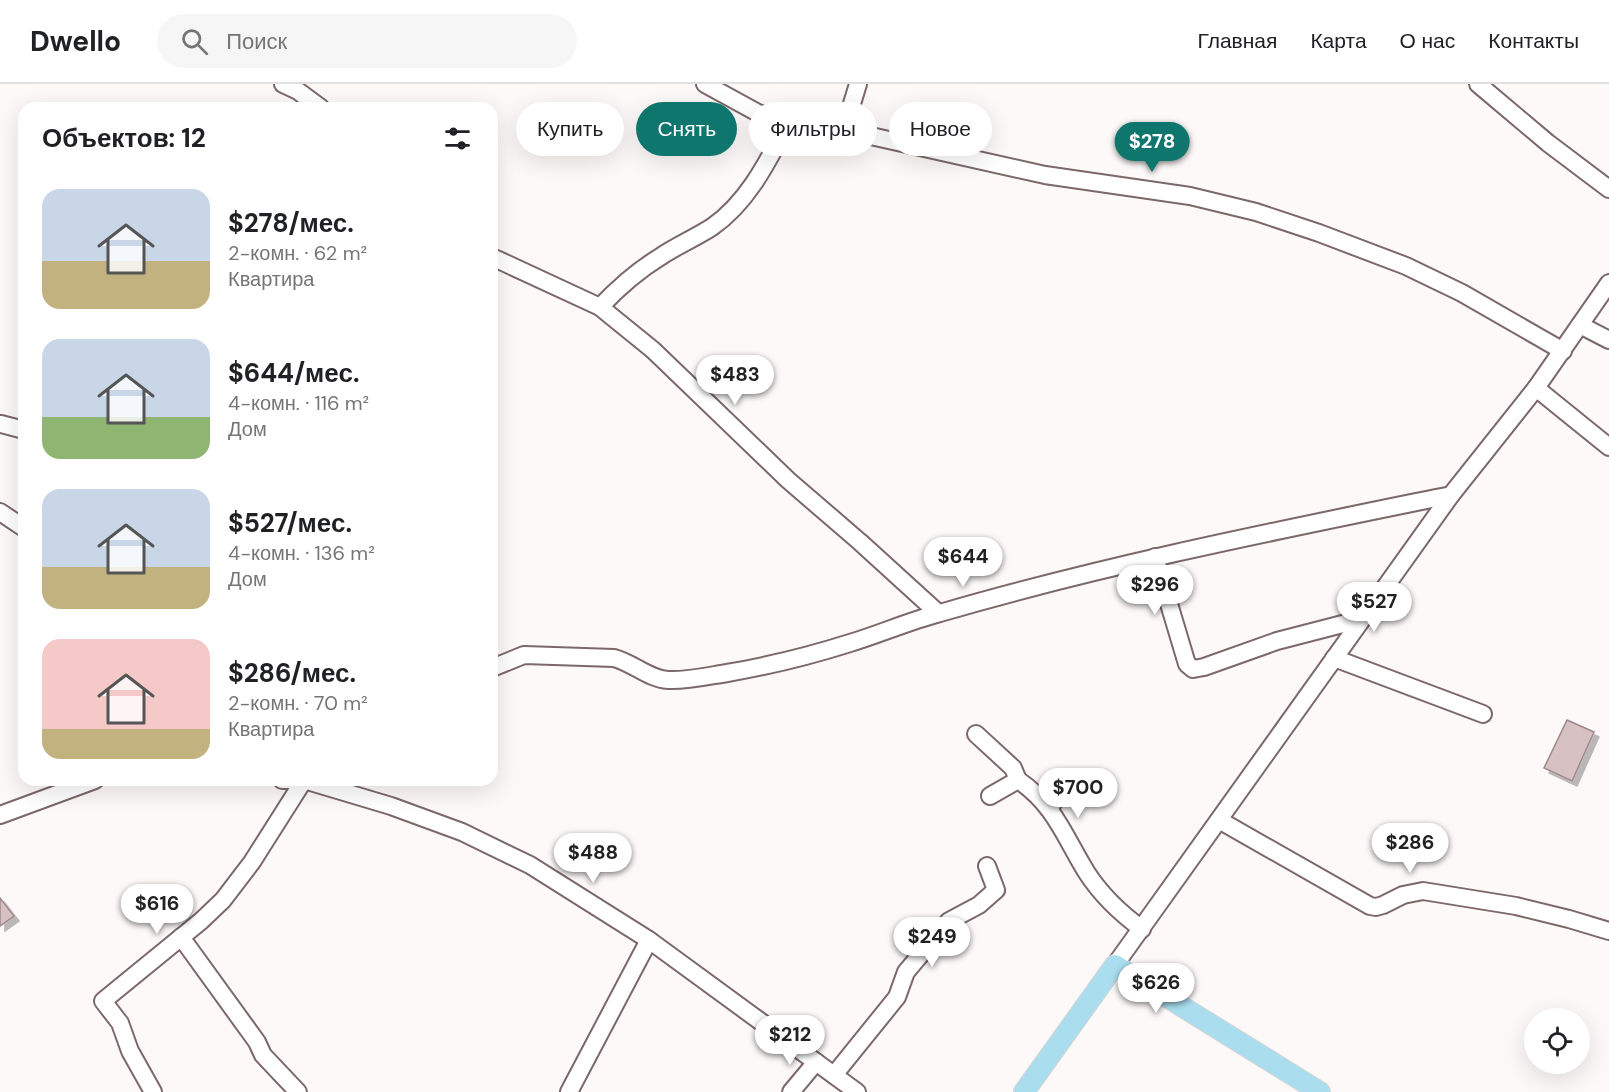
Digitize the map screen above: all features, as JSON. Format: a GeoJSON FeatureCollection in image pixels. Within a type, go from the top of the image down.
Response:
{"type":"FeatureCollection","features":[{"type":"Feature","properties":{"kind":"main road"},"geometry":{"type":"LineString","coordinates":[[1024,1092],[1115,966],[1320,1092]]}},
{"type":"Feature","properties":{"kind":"street"},"geometry":{"type":"LineString","coordinates":[[283,84],[312,102]]}},
{"type":"Feature","properties":{"kind":"street"},"geometry":{"type":"LineString","coordinates":[[705,84],[749,108]]}},
{"type":"Feature","properties":{"kind":"street"},"geometry":{"type":"LineString","coordinates":[[853,102],[858,84]]}},
{"type":"Feature","properties":{"kind":"street"},"geometry":{"type":"LineString","coordinates":[[1478,84],[1548,143],[1609,189]]}},
{"type":"Feature","properties":{"kind":"street"},"geometry":{"type":"LineString","coordinates":[[877,137],[1046,175],[1190,196],[1256,212],[1406,266],[1462,293],[1563,351]]}},
{"type":"Feature","properties":{"kind":"street"},"geometry":{"type":"LineString","coordinates":[[600,307],[620,285],[641,268],[713,226],[734,208],[764,169],[771,156]]}},
{"type":"Feature","properties":{"kind":"street"},"geometry":{"type":"LineString","coordinates":[[498,260],[600,307],[653,350],[788,480],[938,613]]}},
{"type":"Feature","properties":{"kind":"street"},"geometry":{"type":"LineString","coordinates":[[1115,966],[1451,495],[1536,388],[1609,284]]}},
{"type":"Feature","properties":{"kind":"street"},"geometry":{"type":"LineString","coordinates":[[1581,325],[1609,340]]}},
{"type":"Feature","properties":{"kind":"street"},"geometry":{"type":"LineString","coordinates":[[1536,388],[1609,447]]}},
{"type":"Feature","properties":{"kind":"street"},"geometry":{"type":"LineString","coordinates":[[0,425],[18,428]]}},
{"type":"Feature","properties":{"kind":"street"},"geometry":{"type":"LineString","coordinates":[[498,666],[524,655],[614,658],[626,661],[658,678],[669,680],[698,678],[770,666],[849,644],[938,613],[1106,568],[1451,495]]}},
{"type":"Feature","properties":{"kind":"street"},"geometry":{"type":"LineString","coordinates":[[0,512],[18,524]]}},
{"type":"Feature","properties":{"kind":"street"},"geometry":{"type":"LineString","coordinates":[[1155,557],[1187,664],[1192,669],[1204,667],[1277,641],[1362,619]]}},
{"type":"Feature","properties":{"kind":"street"},"geometry":{"type":"LineString","coordinates":[[1335,658],[1483,714]]}},
{"type":"Feature","properties":{"kind":"street"},"geometry":{"type":"LineString","coordinates":[[976,734],[1013,768],[1018,780],[1032,790],[1060,822],[1086,871],[1117,911],[1142,929]]}},
{"type":"Feature","properties":{"kind":"street"},"geometry":{"type":"LineString","coordinates":[[990,796],[1018,780]]}},
{"type":"Feature","properties":{"kind":"street"},"geometry":{"type":"LineString","coordinates":[[1048,809],[1067,782]]}},
{"type":"Feature","properties":{"kind":"street"},"geometry":{"type":"LineString","coordinates":[[0,815],[80,786]]}},
{"type":"Feature","properties":{"kind":"street"},"geometry":{"type":"LineString","coordinates":[[153,1092],[130,1051],[120,1023],[103,1001],[182,937],[223,900],[252,862],[300,786]]}},
{"type":"Feature","properties":{"kind":"street"},"geometry":{"type":"LineString","coordinates":[[324,786],[391,806],[462,832],[530,865],[649,940],[857,1092]]}},
{"type":"Feature","properties":{"kind":"street"},"geometry":{"type":"LineString","coordinates":[[1218,820],[1370,906],[1383,905],[1403,895],[1423,891],[1516,906],[1609,931]]}},
{"type":"Feature","properties":{"kind":"street"},"geometry":{"type":"LineString","coordinates":[[834,1075],[897,997],[906,972],[949,921],[979,905],[996,890],[987,866]]}},
{"type":"Feature","properties":{"kind":"street"},"geometry":{"type":"LineString","coordinates":[[182,937],[257,1042],[262,1054],[298,1092]]}},
{"type":"Feature","properties":{"kind":"street"},"geometry":{"type":"LineString","coordinates":[[569,1092],[649,940]]}},
{"type":"Feature","properties":{"kind":"street"},"geometry":{"type":"LineString","coordinates":[[791,1092],[816,1062]]}},
{"type":"Feature","properties":{"kind":"building"},"geometry":{"type":"Polygon","coordinates":[[[1567,720],[1594,732],[1572,781],[1544,768],[1567,720]]]}},
{"type":"Feature","properties":{"kind":"building"},"geometry":{"type":"Polygon","coordinates":[[[0,898],[14,916],[0,926],[0,898]]]}}]}
